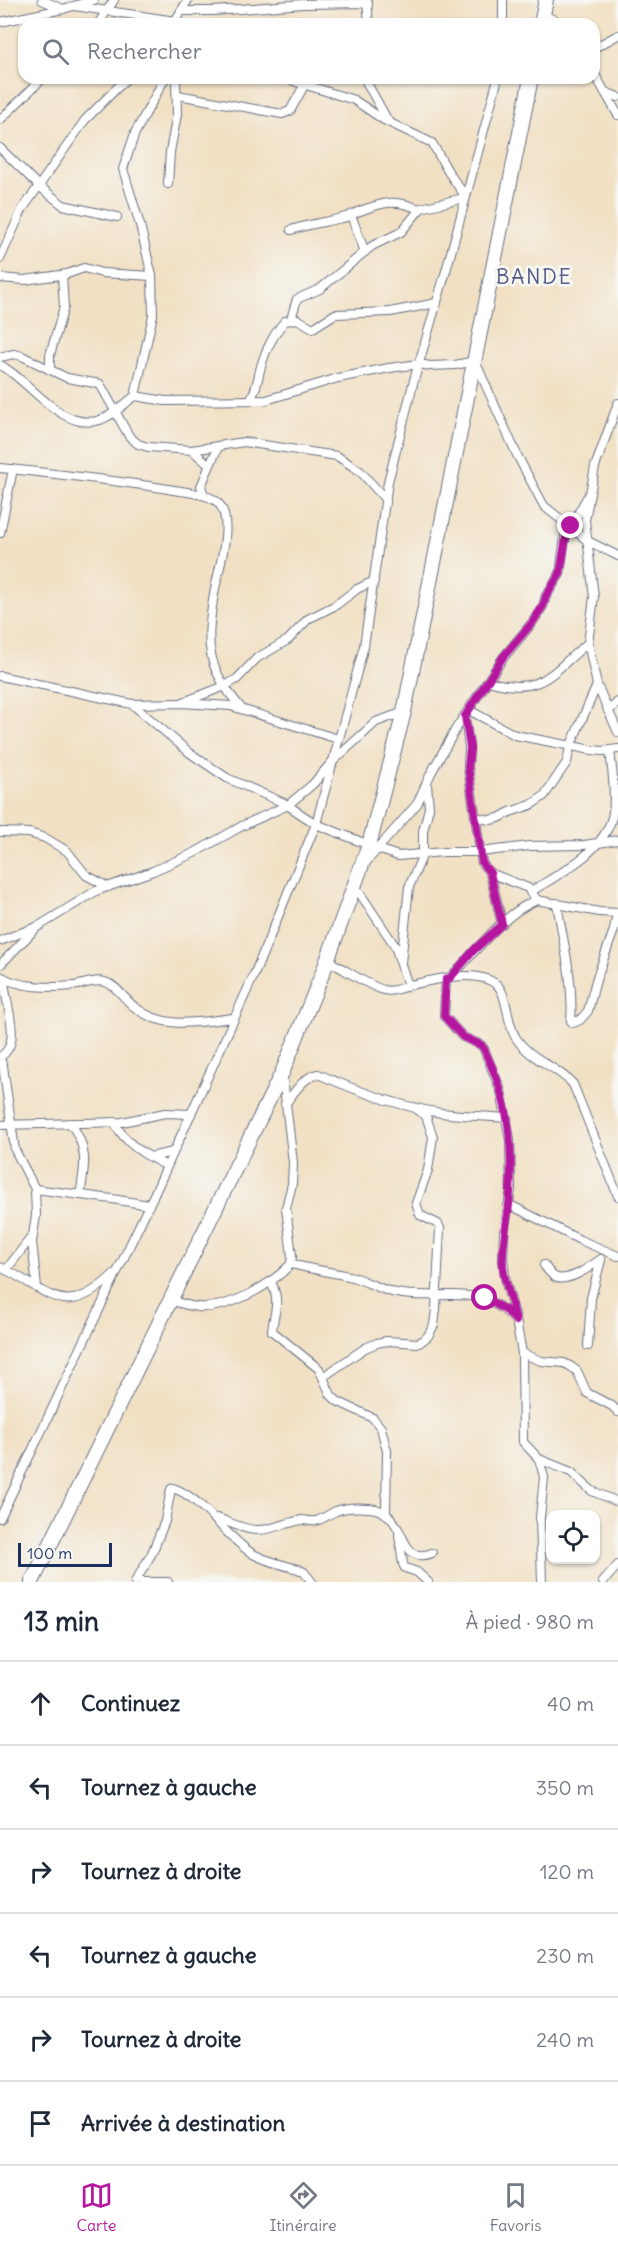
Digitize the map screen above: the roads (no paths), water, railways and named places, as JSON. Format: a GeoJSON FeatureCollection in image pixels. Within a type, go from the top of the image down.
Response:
{"type":"FeatureCollection","features":[{"type":"Feature","properties":{"kind":"highway"},"geometry":{"type":"LineString","coordinates":[[542,18],[546,0]]}},
{"type":"Feature","properties":{"kind":"highway"},"geometry":{"type":"LineString","coordinates":[[32,1582],[282,1073],[360,871],[373,847],[404,712],[530,84]]}},
{"type":"Feature","properties":{"kind":"street"},"geometry":{"type":"LineString","coordinates":[[42,0],[63,9]]}},
{"type":"Feature","properties":{"kind":"street"},"geometry":{"type":"LineString","coordinates":[[19,18],[94,0]]}},
{"type":"Feature","properties":{"kind":"street"},"geometry":{"type":"LineString","coordinates":[[103,18],[114,0]]}},
{"type":"Feature","properties":{"kind":"street"},"geometry":{"type":"LineString","coordinates":[[178,18],[188,0]]}},
{"type":"Feature","properties":{"kind":"street"},"geometry":{"type":"LineString","coordinates":[[503,0],[503,18]]}},
{"type":"Feature","properties":{"kind":"street"},"geometry":{"type":"LineString","coordinates":[[182,11],[214,12],[303,4],[368,2],[369,18]]}},
{"type":"Feature","properties":{"kind":"street"},"geometry":{"type":"LineString","coordinates":[[74,6],[150,18]]}},
{"type":"Feature","properties":{"kind":"street"},"geometry":{"type":"LineString","coordinates":[[0,22],[18,18]]}},
{"type":"Feature","properties":{"kind":"street"},"geometry":{"type":"LineString","coordinates":[[600,45],[618,36]]}},
{"type":"Feature","properties":{"kind":"street"},"geometry":{"type":"LineString","coordinates":[[600,83],[618,115]]}},
{"type":"Feature","properties":{"kind":"street"},"geometry":{"type":"LineString","coordinates":[[0,120],[37,84]]}},
{"type":"Feature","properties":{"kind":"street"},"geometry":{"type":"LineString","coordinates":[[0,259],[22,210],[85,120],[121,84]]}},
{"type":"Feature","properties":{"kind":"street"},"geometry":{"type":"LineString","coordinates":[[0,365],[22,379],[50,406],[70,418],[98,421],[135,396],[153,315],[152,276],[141,225],[123,169],[135,133],[162,84]]}},
{"type":"Feature","properties":{"kind":"street"},"geometry":{"type":"LineString","coordinates":[[168,184],[170,152],[177,114],[177,84]]}},
{"type":"Feature","properties":{"kind":"street"},"geometry":{"type":"LineString","coordinates":[[178,95],[282,114],[290,111],[305,84],[354,99],[389,122],[432,143],[465,197]]}},
{"type":"Feature","properties":{"kind":"street"},"geometry":{"type":"LineString","coordinates":[[367,84],[389,122]]}},
{"type":"Feature","properties":{"kind":"street"},"geometry":{"type":"LineString","coordinates":[[0,1518],[174,1152],[234,1018],[316,824],[364,646],[388,482],[418,364],[437,303],[497,84]]}},
{"type":"Feature","properties":{"kind":"street"},"geometry":{"type":"LineString","coordinates":[[605,92],[618,97]]}},
{"type":"Feature","properties":{"kind":"street"},"geometry":{"type":"LineString","coordinates":[[0,148],[39,186],[63,205],[117,217]]}},
{"type":"Feature","properties":{"kind":"street"},"geometry":{"type":"LineString","coordinates":[[291,319],[297,299],[320,289],[365,252],[401,232],[419,209],[465,197]]}},
{"type":"Feature","properties":{"kind":"street"},"geometry":{"type":"LineString","coordinates":[[291,230],[392,202],[419,209]]}},
{"type":"Feature","properties":{"kind":"street"},"geometry":{"type":"LineString","coordinates":[[351,215],[365,252]]}},
{"type":"Feature","properties":{"kind":"street"},"geometry":{"type":"LineString","coordinates":[[0,278],[25,280],[62,275],[84,268],[102,273],[152,276]]}},
{"type":"Feature","properties":{"kind":"street"},"geometry":{"type":"LineString","coordinates":[[50,370],[50,355],[64,307],[62,275]]}},
{"type":"Feature","properties":{"kind":"street"},"geometry":{"type":"LineString","coordinates":[[250,400],[258,385],[262,363],[274,334],[285,321],[297,319],[313,328],[335,314],[390,312],[437,303]]}},
{"type":"Feature","properties":{"kind":"street"},"geometry":{"type":"LineString","coordinates":[[0,357],[14,354],[22,356],[68,378],[100,384],[129,436],[138,444],[148,447],[192,450],[244,442],[337,456],[360,471],[386,500]]}},
{"type":"Feature","properties":{"kind":"street"},"geometry":{"type":"LineString","coordinates":[[135,396],[165,401],[267,400],[338,378],[418,364],[439,366],[475,361],[517,455],[544,506],[588,541],[618,556]]}},
{"type":"Feature","properties":{"kind":"street"},"geometry":{"type":"LineString","coordinates":[[618,403],[595,467],[585,520],[594,597],[588,642],[597,685],[618,732]]}},
{"type":"Feature","properties":{"kind":"street"},"geometry":{"type":"LineString","coordinates":[[204,495],[201,486],[218,447]]}},
{"type":"Feature","properties":{"kind":"street"},"geometry":{"type":"LineString","coordinates":[[192,450],[209,465]]}},
{"type":"Feature","properties":{"kind":"street"},"geometry":{"type":"LineString","coordinates":[[0,468],[151,486],[204,495],[216,500],[221,506],[226,536],[209,630],[213,664],[225,686],[242,709]]}},
{"type":"Feature","properties":{"kind":"street"},"geometry":{"type":"LineString","coordinates":[[0,533],[13,469]]}},
{"type":"Feature","properties":{"kind":"street"},"geometry":{"type":"LineString","coordinates":[[373,847],[417,804],[467,713],[503,657],[532,623],[560,574],[566,537],[590,492]]}},
{"type":"Feature","properties":{"kind":"street"},"geometry":{"type":"LineString","coordinates":[[181,702],[237,680],[257,658],[288,640],[308,619],[336,605],[357,589],[374,581]]}},
{"type":"Feature","properties":{"kind":"street"},"geometry":{"type":"LineString","coordinates":[[488,681],[512,686],[545,681],[588,642]]}},
{"type":"Feature","properties":{"kind":"street"},"geometry":{"type":"LineString","coordinates":[[0,676],[132,704],[181,702],[242,709],[338,739]]}},
{"type":"Feature","properties":{"kind":"street"},"geometry":{"type":"LineString","coordinates":[[475,817],[495,819],[538,802],[567,762],[570,747],[597,685]]}},
{"type":"Feature","properties":{"kind":"street"},"geometry":{"type":"LineString","coordinates":[[591,701],[604,702]]}},
{"type":"Feature","properties":{"kind":"street"},"geometry":{"type":"LineString","coordinates":[[608,711],[618,702]]}},
{"type":"Feature","properties":{"kind":"street"},"geometry":{"type":"LineString","coordinates":[[132,704],[190,753],[227,778],[288,805],[316,824],[398,856],[443,852],[480,852],[521,846],[618,840]]}},
{"type":"Feature","properties":{"kind":"street"},"geometry":{"type":"LineString","coordinates":[[0,940],[39,926],[96,891],[194,852],[288,805],[313,784],[331,763],[376,722],[404,712]]}},
{"type":"Feature","properties":{"kind":"street"},"geometry":{"type":"LineString","coordinates":[[467,713],[515,735],[570,747],[614,750],[614,811],[609,825],[596,843],[568,870],[530,892]]}},
{"type":"Feature","properties":{"kind":"street"},"geometry":{"type":"LineString","coordinates":[[467,713],[470,748],[468,767],[480,852],[482,863],[490,873],[502,924]]}},
{"type":"Feature","properties":{"kind":"street"},"geometry":{"type":"LineString","coordinates":[[401,963],[408,897],[423,854],[423,831],[429,808],[427,783]]}},
{"type":"Feature","properties":{"kind":"street"},"geometry":{"type":"LineString","coordinates":[[0,832],[29,833],[45,838],[67,851],[86,874],[108,887]]}},
{"type":"Feature","properties":{"kind":"street"},"geometry":{"type":"LineString","coordinates":[[490,873],[519,883],[537,900],[557,903],[599,912],[618,913],[588,1011],[580,1020],[573,1023],[571,1021],[568,967],[557,903]]}},
{"type":"Feature","properties":{"kind":"street"},"geometry":{"type":"LineString","coordinates":[[355,886],[395,946],[408,986]]}},
{"type":"Feature","properties":{"kind":"street"},"geometry":{"type":"LineString","coordinates":[[537,900],[502,924],[448,979],[444,1016],[463,1037],[481,1045],[484,1049],[501,1091],[507,1118],[510,1140],[510,1205],[504,1231],[504,1269],[522,1353],[523,1442],[539,1459],[571,1472],[592,1491],[618,1502]]}},
{"type":"Feature","properties":{"kind":"street"},"geometry":{"type":"LineString","coordinates":[[0,965],[39,926]]}},
{"type":"Feature","properties":{"kind":"street"},"geometry":{"type":"LineString","coordinates":[[327,960],[385,991],[462,975],[482,977],[496,984],[503,993],[509,1024],[517,1039],[528,1051],[543,1063],[563,1073],[573,1084],[618,1196]]}},
{"type":"Feature","properties":{"kind":"street"},"geometry":{"type":"LineString","coordinates":[[2,977],[15,984],[34,985],[71,986],[102,981],[112,984],[144,1014],[167,1022],[182,1024],[234,1018]]}},
{"type":"Feature","properties":{"kind":"street"},"geometry":{"type":"LineString","coordinates":[[2,977],[13,1038],[8,1052],[0,1058],[17,1156],[35,1189],[36,1215],[33,1235],[37,1288]]}},
{"type":"Feature","properties":{"kind":"street"},"geometry":{"type":"LineString","coordinates":[[170,1300],[199,1307],[247,1296],[271,1282],[291,1264],[286,1208],[292,1184],[293,1163],[282,1073]]}},
{"type":"Feature","properties":{"kind":"street"},"geometry":{"type":"LineString","coordinates":[[285,1104],[300,1085],[310,1076],[318,1074],[414,1107],[442,1113],[507,1118]]}},
{"type":"Feature","properties":{"kind":"street"},"geometry":{"type":"LineString","coordinates":[[323,1377],[365,1348],[377,1343],[387,1341],[419,1343],[424,1340],[434,1325],[440,1228],[438,1224],[420,1215],[416,1203],[428,1170],[433,1137],[426,1116],[414,1107]]}},
{"type":"Feature","properties":{"kind":"street"},"geometry":{"type":"LineString","coordinates":[[0,1125],[114,1122],[165,1113],[191,1114]]}},
{"type":"Feature","properties":{"kind":"street"},"geometry":{"type":"LineString","coordinates":[[114,1122],[129,1143],[167,1166]]}},
{"type":"Feature","properties":{"kind":"street"},"geometry":{"type":"LineString","coordinates":[[70,1124],[79,1134],[84,1153],[85,1169],[80,1195]]}},
{"type":"Feature","properties":{"kind":"street"},"geometry":{"type":"LineString","coordinates":[[150,1157],[174,1152]]}},
{"type":"Feature","properties":{"kind":"street"},"geometry":{"type":"LineString","coordinates":[[35,1189],[149,1205]]}},
{"type":"Feature","properties":{"kind":"street"},"geometry":{"type":"LineString","coordinates":[[510,1205],[601,1256],[615,1255]]}},
{"type":"Feature","properties":{"kind":"street"},"geometry":{"type":"LineString","coordinates":[[33,1235],[3,1269],[62,1300],[74,1300],[95,1288],[118,1269]]}},
{"type":"Feature","properties":{"kind":"street"},"geometry":{"type":"LineString","coordinates":[[544,1265],[553,1276],[562,1278],[580,1273],[601,1256]]}},
{"type":"Feature","properties":{"kind":"street"},"geometry":{"type":"LineString","coordinates":[[588,1346],[591,1298],[601,1256]]}},
{"type":"Feature","properties":{"kind":"street"},"geometry":{"type":"LineString","coordinates":[[291,1264],[350,1276],[394,1293],[414,1296],[450,1294],[485,1298],[507,1311],[516,1321]]}},
{"type":"Feature","properties":{"kind":"street"},"geometry":{"type":"LineString","coordinates":[[271,1282],[277,1294],[277,1313],[272,1331],[319,1369],[331,1395],[337,1401],[373,1418],[381,1428],[386,1440],[387,1451],[386,1514]]}},
{"type":"Feature","properties":{"kind":"street"},"geometry":{"type":"LineString","coordinates":[[522,1353],[541,1361],[564,1363],[570,1366],[577,1371],[587,1393],[618,1412]]}},
{"type":"Feature","properties":{"kind":"street"},"geometry":{"type":"LineString","coordinates":[[523,1371],[541,1361]]}},
{"type":"Feature","properties":{"kind":"street"},"geometry":{"type":"LineString","coordinates":[[539,1459],[544,1477],[540,1518],[542,1582]]}},
{"type":"Feature","properties":{"kind":"street"},"geometry":{"type":"LineString","coordinates":[[168,1582],[139,1580],[165,1521],[171,1490],[175,1489],[213,1516],[253,1554],[304,1572],[312,1582]]}},
{"type":"Feature","properties":{"kind":"street"},"geometry":{"type":"LineString","coordinates":[[213,1516],[258,1530],[302,1520],[317,1521],[344,1509],[370,1508],[386,1514],[398,1524],[404,1542],[412,1554],[418,1556],[432,1553]]}},
{"type":"Feature","properties":{"kind":"street"},"geometry":{"type":"LineString","coordinates":[[398,1524],[405,1568],[417,1572],[428,1582]]}},
{"type":"Feature","properties":{"kind":"street"},"geometry":{"type":"LineString","coordinates":[[603,1582],[618,1564]]}},
{"type":"Feature","properties":{"kind":"district","name":"BANDE"},"geometry":{"type":"Point","coordinates":[534,277]}}]}
